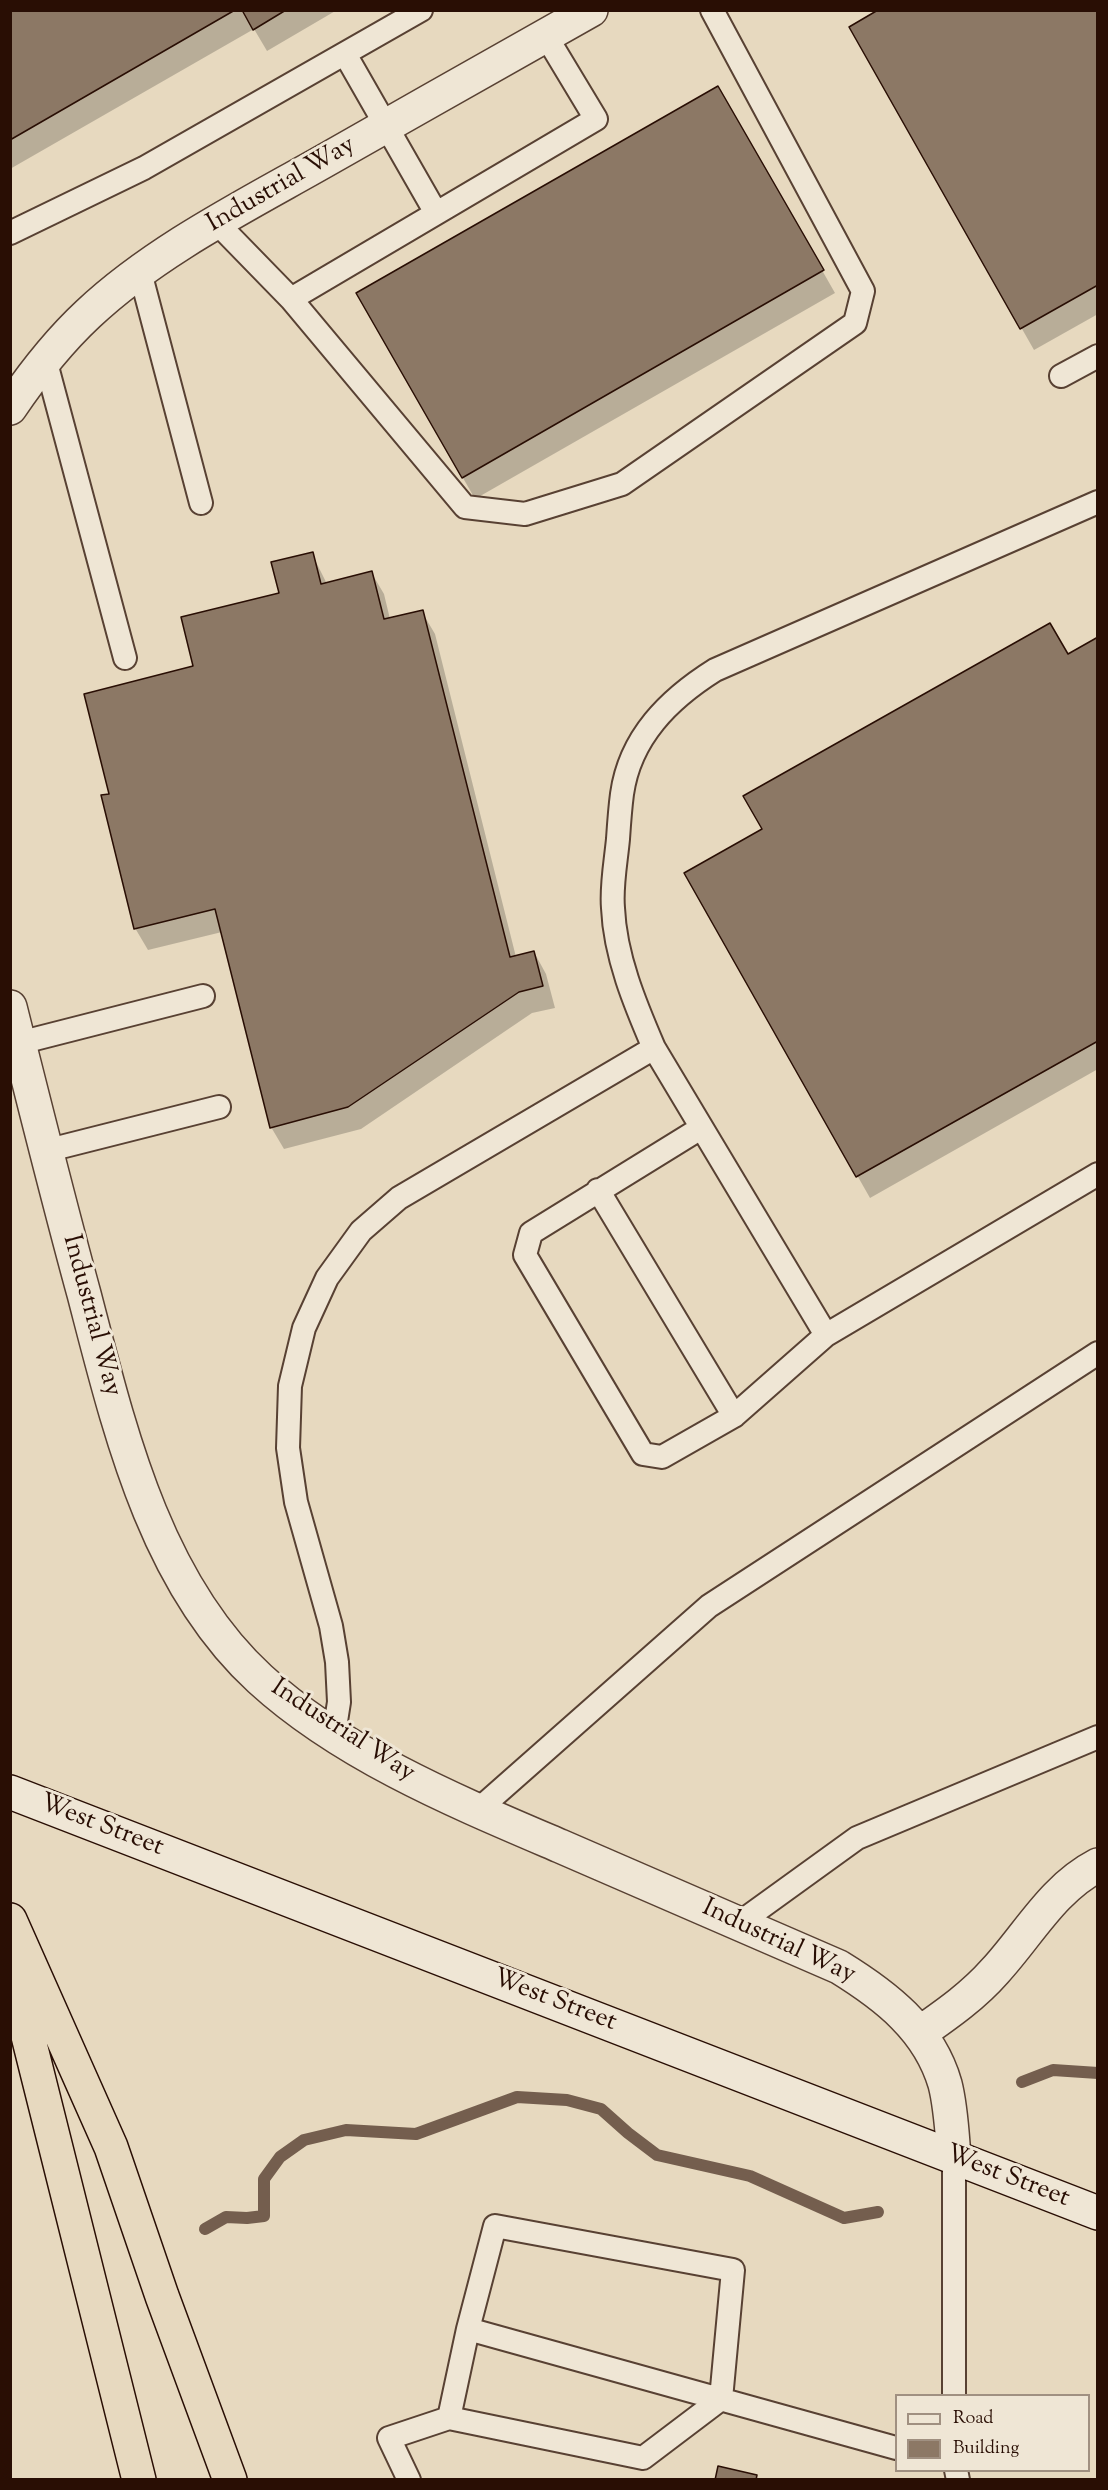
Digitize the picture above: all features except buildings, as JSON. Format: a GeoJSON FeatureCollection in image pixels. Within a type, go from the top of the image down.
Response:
{"type":"FeatureCollection","features":[{"type":"Feature","properties":{"kind":"highway"},"geometry":{"type":"LineString","coordinates":[[10,1920],[111,2147],[162,2296],[230,2480]]}},
{"type":"Feature","properties":{"kind":"highway"},"geometry":{"type":"LineString","coordinates":[[10,1964],[139,2480]]}},
{"type":"Feature","properties":{"kind":"street","name":"Industrial Way"},"geometry":{"type":"LineString","coordinates":[[10,408],[45,359],[90,312],[140,272],[217,223],[591,10]]}},
{"type":"Feature","properties":{"kind":"street","name":"Industrial Way"},"geometry":{"type":"LineString","coordinates":[[10,1006],[45,1151],[107,1383],[149,1508],[169,1552],[199,1607],[238,1656],[285,1700],[334,1734],[427,1787],[839,1967],[884,1997],[920,2033],[939,2066],[945,2085],[954,2157]]}},
{"type":"Feature","properties":{"kind":"street","name":"West Street"},"geometry":{"type":"LineString","coordinates":[[10,1792],[1098,2213]]}},
{"type":"Feature","properties":{"kind":"street"},"geometry":{"type":"LineString","coordinates":[[920,2033],[966,2000],[996,1970],[1059,1893],[1083,1873],[1098,1865]]}},
{"type":"Feature","properties":{"kind":"lane"},"geometry":{"type":"LineString","coordinates":[[10,233],[144,168],[421,10]]}},
{"type":"Feature","properties":{"kind":"lane"},"geometry":{"type":"LineString","coordinates":[[217,223],[291,299],[465,507],[525,514],[622,484],[855,323],[863,291],[712,10]]}},
{"type":"Feature","properties":{"kind":"lane"},"geometry":{"type":"LineString","coordinates":[[291,299],[596,119],[546,36]]}},
{"type":"Feature","properties":{"kind":"lane"},"geometry":{"type":"LineString","coordinates":[[345,54],[436,213]]}},
{"type":"Feature","properties":{"kind":"lane"},"geometry":{"type":"LineString","coordinates":[[140,272],[201,503]]}},
{"type":"Feature","properties":{"kind":"lane"},"geometry":{"type":"LineString","coordinates":[[1061,376],[1098,356]]}},
{"type":"Feature","properties":{"kind":"lane"},"geometry":{"type":"LineString","coordinates":[[45,359],[125,658]]}},
{"type":"Feature","properties":{"kind":"lane"},"geometry":{"type":"LineString","coordinates":[[826,1335],[654,1048],[633,997],[621,955],[613,908],[622,791],[642,738],[656,718],[672,700],[715,670],[1098,502]]}},
{"type":"Feature","properties":{"kind":"lane"},"geometry":{"type":"LineString","coordinates":[[19,1043],[203,996]]}},
{"type":"Feature","properties":{"kind":"lane"},"geometry":{"type":"LineString","coordinates":[[334,1734],[339,1702],[338,1662],[331,1626],[296,1502],[288,1448],[291,1386],[304,1328],[327,1278],[360,1231],[399,1198],[654,1048]]}},
{"type":"Feature","properties":{"kind":"lane"},"geometry":{"type":"LineString","coordinates":[[45,1151],[219,1107]]}},
{"type":"Feature","properties":{"kind":"lane"},"geometry":{"type":"LineString","coordinates":[[701,1128],[531,1233],[525,1255],[643,1454],[662,1457],[734,1416],[826,1335],[1098,1174]]}},
{"type":"Feature","properties":{"kind":"lane"},"geometry":{"type":"LineString","coordinates":[[598,1190],[734,1416]]}},
{"type":"Feature","properties":{"kind":"lane"},"geometry":{"type":"LineString","coordinates":[[478,1810],[709,1606],[1098,1353]]}},
{"type":"Feature","properties":{"kind":"lane"},"geometry":{"type":"LineString","coordinates":[[738,1924],[857,1838],[1098,1737]]}},
{"type":"Feature","properties":{"kind":"lane"},"geometry":{"type":"LineString","coordinates":[[954,2157],[954,2394]]}},
{"type":"Feature","properties":{"kind":"lane"},"geometry":{"type":"LineString","coordinates":[[409,2480],[389,2438],[449,2418],[643,2458],[721,2399],[734,2270],[495,2226],[468,2329],[449,2418]]}},
{"type":"Feature","properties":{"kind":"lane"},"geometry":{"type":"LineString","coordinates":[[468,2329],[895,2447]]}},
{"type":"Feature","properties":{"kind":"waterway"},"geometry":{"type":"LineString","coordinates":[[1022,2082],[1053,2070],[1098,2073]]}},
{"type":"Feature","properties":{"kind":"waterway"},"geometry":{"type":"LineString","coordinates":[[205,2229],[226,2217],[264,2216],[264,2179],[280,2157],[304,2140],[346,2130],[416,2134],[517,2097],[567,2100],[601,2109],[657,2155],[750,2176],[844,2218],[878,2212]]}}]}
